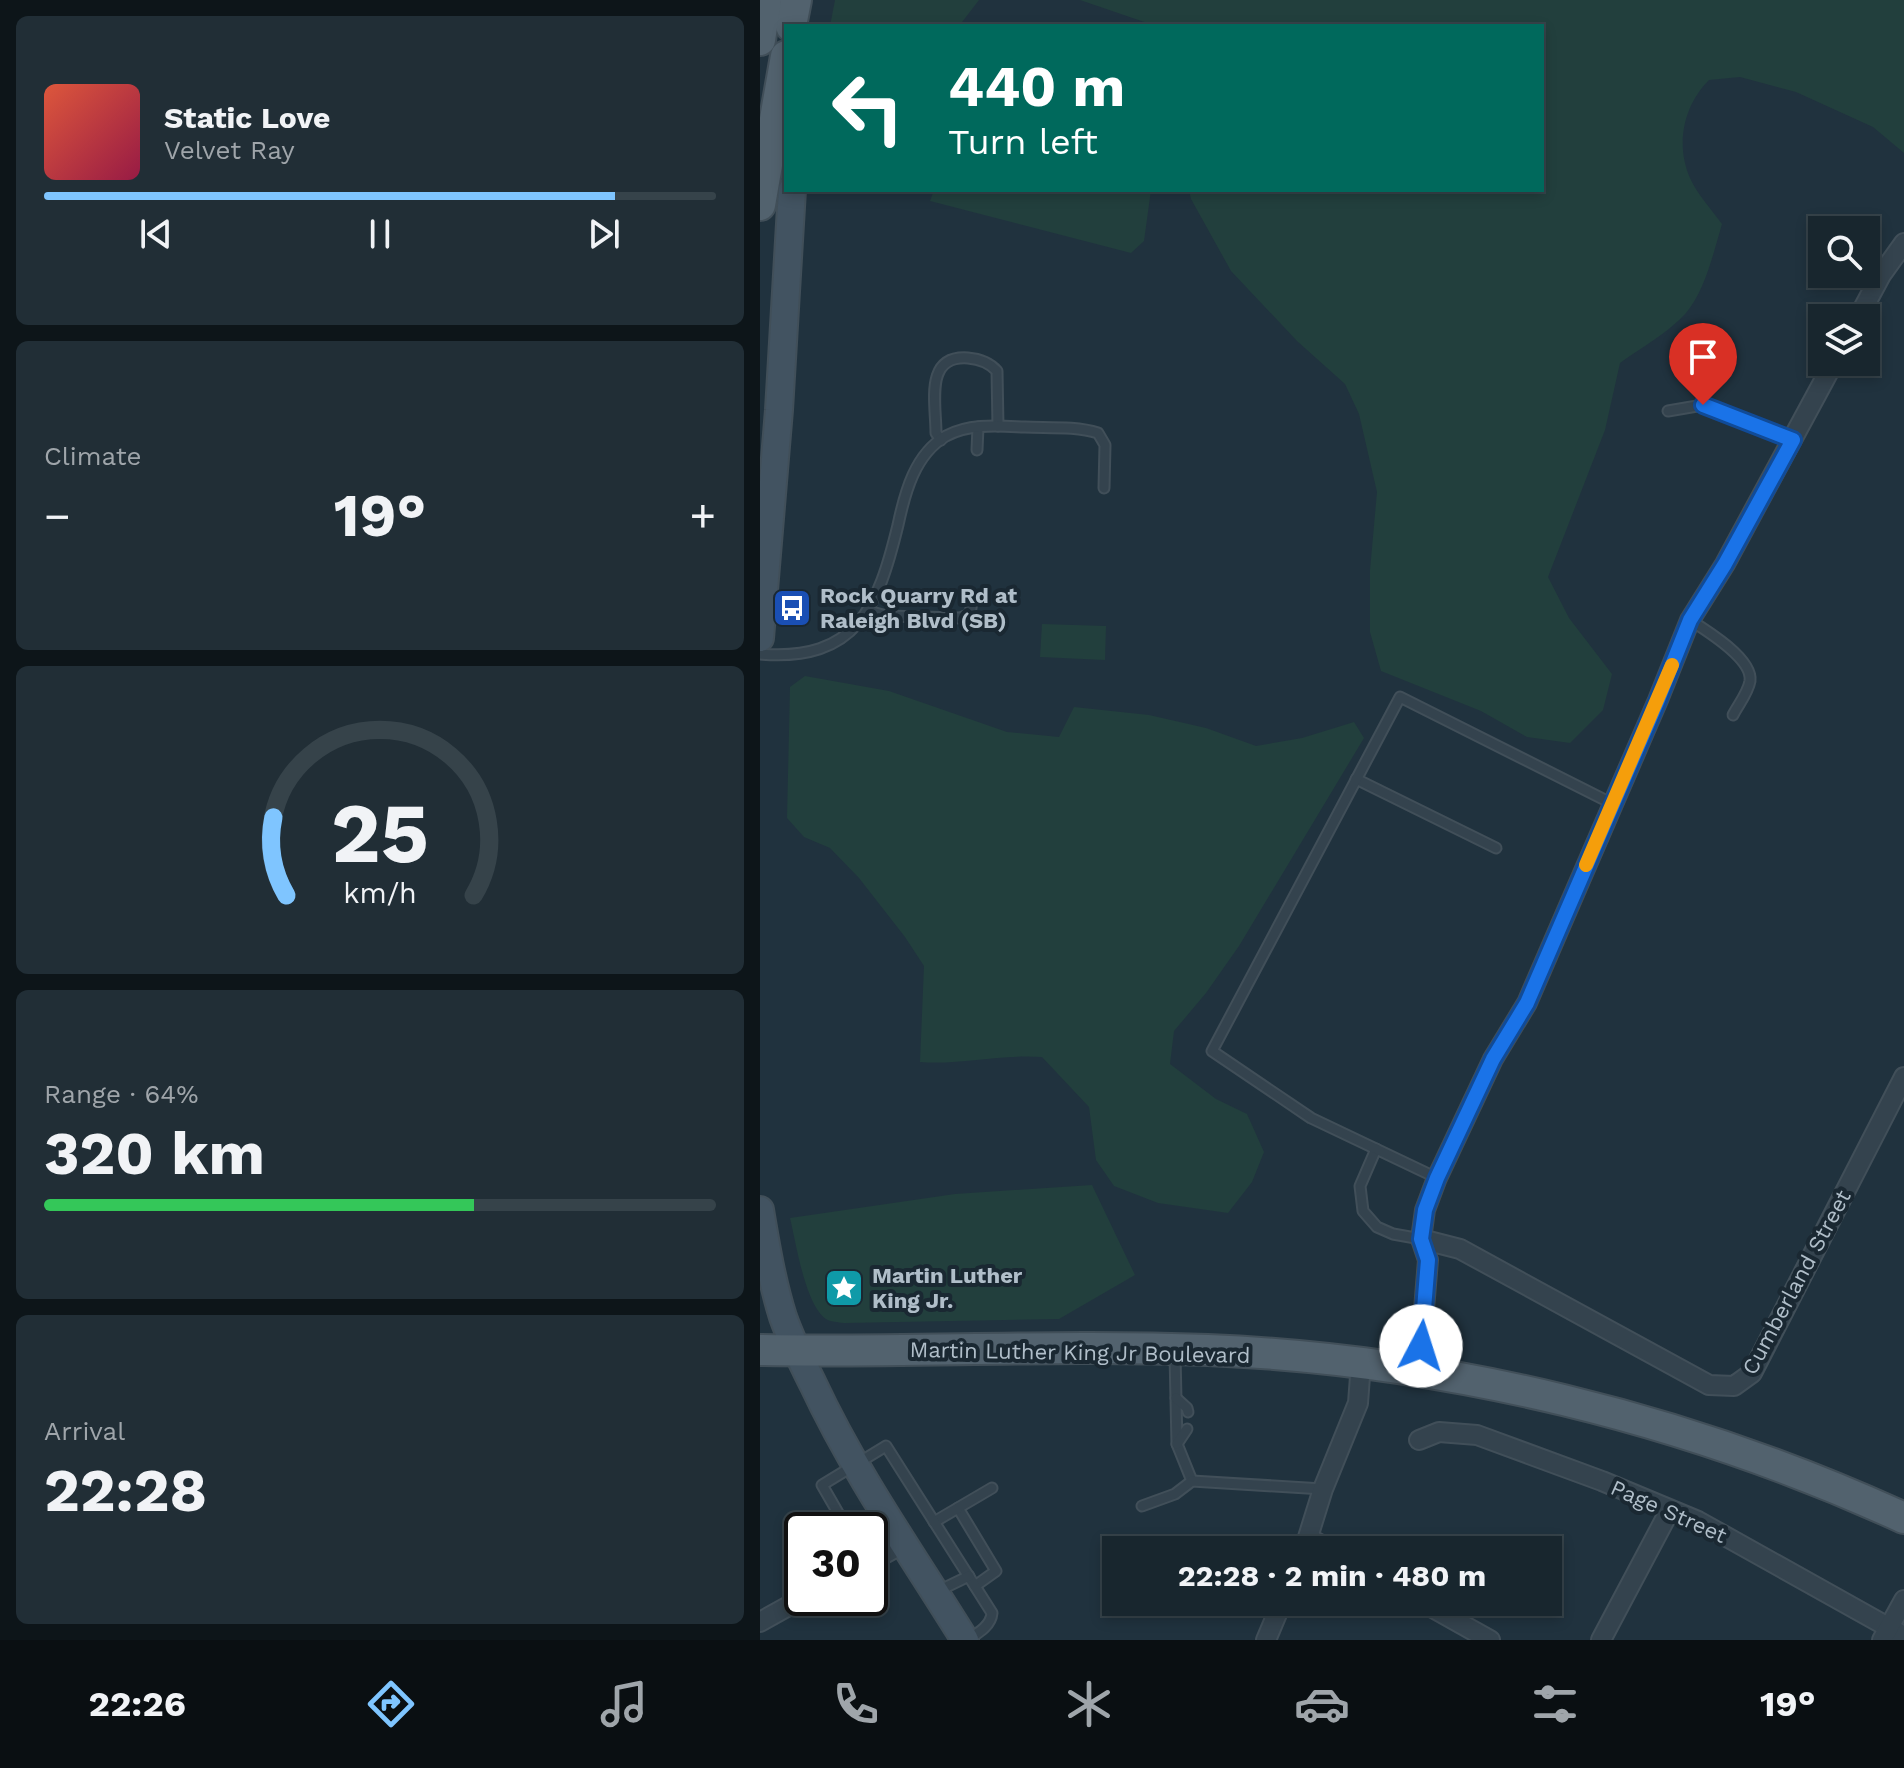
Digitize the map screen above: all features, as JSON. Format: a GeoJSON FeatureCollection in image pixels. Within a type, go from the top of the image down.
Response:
{"type":"FeatureCollection","features":[{"type":"Feature","properties":{"kind":"main road"},"geometry":{"type":"LineString","coordinates":[[760,40],[766,0]]}},
{"type":"Feature","properties":{"kind":"main road"},"geometry":{"type":"LineString","coordinates":[[791,24],[796,0]]}},
{"type":"Feature","properties":{"kind":"main road"},"geometry":{"type":"LineString","coordinates":[[806,24],[809,0]]}},
{"type":"Feature","properties":{"kind":"main road"},"geometry":{"type":"LineString","coordinates":[[760,205],[784,67]]}},
{"type":"Feature","properties":{"kind":"main road"},"geometry":{"type":"LineString","coordinates":[[760,638],[786,320],[792,192]]}},
{"type":"Feature","properties":{"kind":"main road"},"geometry":{"type":"LineString","coordinates":[[760,441],[772,494]]}},
{"type":"Feature","properties":{"kind":"main road"},"geometry":{"type":"LineString","coordinates":[[760,1210],[767,1284],[828,1417],[966,1640]]}},
{"type":"Feature","properties":{"kind":"main road","name":"Martin Luther King Jr Boulevard"},"geometry":{"type":"LineString","coordinates":[[760,1350],[1175,1349],[1265,1354],[1419,1371],[1600,1408],[1680,1432],[1816,1480],[1904,1518]]}},
{"type":"Feature","properties":{"kind":"street"},"geometry":{"type":"LineString","coordinates":[[1865,304],[1904,243]]}},
{"type":"Feature","properties":{"kind":"street"},"geometry":{"type":"LineString","coordinates":[[1419,1371],[1428,1260],[1421,1239],[1425,1210],[1437,1178],[1493,1059],[1527,1003],[1690,620],[1725,564],[1827,376]]}},
{"type":"Feature","properties":{"kind":"street","name":"Cumberland Street"},"geometry":{"type":"LineString","coordinates":[[1421,1239],[1460,1249],[1709,1385],[1734,1386],[1752,1373],[1904,1077]]}},
{"type":"Feature","properties":{"kind":"street"},"geometry":{"type":"LineString","coordinates":[[1308,1536],[1323,1489],[1358,1403],[1361,1363]]}},
{"type":"Feature","properties":{"kind":"street","name":"Page Street"},"geometry":{"type":"LineString","coordinates":[[1419,1440],[1439,1432],[1477,1435],[1500,1441],[1670,1510],[1711,1528],[1892,1634]]}},
{"type":"Feature","properties":{"kind":"street"},"geometry":{"type":"LineString","coordinates":[[1601,1640],[1670,1510]]}},
{"type":"Feature","properties":{"kind":"street"},"geometry":{"type":"LineString","coordinates":[[888,1552],[904,1543]]}},
{"type":"Feature","properties":{"kind":"street"},"geometry":{"type":"LineString","coordinates":[[1892,1634],[1904,1600]]}},
{"type":"Feature","properties":{"kind":"street"},"geometry":{"type":"LineString","coordinates":[[760,1622],[784,1609]]}},
{"type":"Feature","properties":{"kind":"street"},"geometry":{"type":"LineString","coordinates":[[1266,1640],[1276,1616]]}},
{"type":"Feature","properties":{"kind":"street"},"geometry":{"type":"LineString","coordinates":[[1447,1616],[1490,1640]]}},
{"type":"Feature","properties":{"kind":"lane"},"geometry":{"type":"LineString","coordinates":[[941,440],[936,433],[936,376],[940,366],[949,360],[980,360],[991,364],[997,371],[998,426]]}},
{"type":"Feature","properties":{"kind":"lane"},"geometry":{"type":"LineString","coordinates":[[1668,411],[1703,405],[1793,440]]}},
{"type":"Feature","properties":{"kind":"lane"},"geometry":{"type":"LineString","coordinates":[[760,654],[792,656],[823,648],[852,630],[868,611],[881,582],[908,484],[930,449],[962,429],[998,426],[1098,433],[1105,445],[1104,488]]}},
{"type":"Feature","properties":{"kind":"lane"},"geometry":{"type":"LineString","coordinates":[[977,450],[978,427]]}},
{"type":"Feature","properties":{"kind":"lane"},"geometry":{"type":"LineString","coordinates":[[868,611],[887,616],[960,618],[970,614],[972,602]]}},
{"type":"Feature","properties":{"kind":"lane"},"geometry":{"type":"LineString","coordinates":[[1690,620],[1712,633],[1743,661],[1750,675],[1749,684],[1733,715]]}},
{"type":"Feature","properties":{"kind":"lane"},"geometry":{"type":"LineString","coordinates":[[1437,1178],[1311,1118],[1212,1051],[1400,697],[1613,804]]}},
{"type":"Feature","properties":{"kind":"lane"},"geometry":{"type":"LineString","coordinates":[[1356,779],[1496,848]]}},
{"type":"Feature","properties":{"kind":"lane"},"geometry":{"type":"LineString","coordinates":[[1376,1149],[1360,1186],[1363,1211],[1377,1227],[1393,1234],[1421,1239]]}},
{"type":"Feature","properties":{"kind":"lane"},"geometry":{"type":"LineString","coordinates":[[1175,1349],[1177,1444],[1192,1481]]}},
{"type":"Feature","properties":{"kind":"lane"},"geometry":{"type":"LineString","coordinates":[[1176,1398],[1188,1412]]}},
{"type":"Feature","properties":{"kind":"lane"},"geometry":{"type":"LineString","coordinates":[[1177,1444],[1187,1429]]}},
{"type":"Feature","properties":{"kind":"lane"},"geometry":{"type":"LineString","coordinates":[[838,1512],[822,1485],[886,1446],[992,1613],[992,1619],[983,1630],[966,1640]]}},
{"type":"Feature","properties":{"kind":"lane"},"geometry":{"type":"LineString","coordinates":[[1142,1506],[1175,1494],[1192,1481],[1323,1489]]}},
{"type":"Feature","properties":{"kind":"lane"},"geometry":{"type":"LineString","coordinates":[[934,1522],[992,1488]]}},
{"type":"Feature","properties":{"kind":"lane"},"geometry":{"type":"LineString","coordinates":[[958,1508],[996,1571],[975,1586]]}},
{"type":"Feature","properties":{"kind":"lane"},"geometry":{"type":"LineString","coordinates":[[935,1593],[969,1576]]}},
{"type":"Feature","properties":{"kind":"green space"},"geometry":{"type":"Polygon","coordinates":[[[835,0],[979,0],[961,24],[830,24],[835,0]]]}},
{"type":"Feature","properties":{"kind":"green space"},"geometry":{"type":"Polygon","coordinates":[[[1080,0],[1904,0],[1904,153],[1873,127],[1796,92],[1740,77],[1709,80],[1693,101],[1684,126],[1683,152],[1693,184],[1722,224],[1712,258],[1699,294],[1686,313],[1620,363],[1605,430],[1548,577],[1569,618],[1612,674],[1603,710],[1570,743],[1527,737],[1481,711],[1381,671],[1370,632],[1370,570],[1377,492],[1359,414],[1345,384],[1297,341],[1231,271],[1189,192],[1544,192],[1544,24],[1150,24],[1080,0]]]}},
{"type":"Feature","properties":{"kind":"green space"},"geometry":{"type":"Polygon","coordinates":[[[933,192],[1151,192],[1144,241],[1131,253],[930,201],[933,192]]]}},
{"type":"Feature","properties":{"kind":"green space"},"geometry":{"type":"Polygon","coordinates":[[[1042,624],[1106,626],[1105,660],[1040,657],[1042,624]]]}},
{"type":"Feature","properties":{"kind":"green space"},"geometry":{"type":"Polygon","coordinates":[[[805,676],[889,691],[1007,732],[1059,737],[1074,707],[1149,715],[1206,728],[1256,746],[1302,738],[1354,722],[1364,738],[1239,946],[1174,1031],[1170,1064],[1216,1099],[1247,1114],[1264,1152],[1252,1182],[1228,1213],[1158,1203],[1114,1186],[1096,1160],[1089,1107],[1042,1057],[920,1062],[924,966],[859,878],[830,848],[804,837],[787,818],[790,687],[805,676]]]}},
{"type":"Feature","properties":{"kind":"green space"},"geometry":{"type":"Polygon","coordinates":[[[1092,1185],[1135,1275],[1059,1319],[830,1321],[812,1300],[790,1218],[955,1194],[1092,1185]]]}},
{"type":"Feature","properties":{"kind":"slow traffic"},"geometry":{"type":"LineString","coordinates":[[1586,865],[1672,665]]}},
{"type":"Feature","properties":{"kind":"place","name":"Rock Quarry Rd at Raleigh Blvd (SB)"},"geometry":{"type":"Point","coordinates":[792,608]}},
{"type":"Feature","properties":{"kind":"place","name":"Martin Luther King Jr."},"geometry":{"type":"Point","coordinates":[844,1288]}},
{"type":"Feature","properties":{"kind":"route"},"geometry":{"type":"LineString","coordinates":[[1421,1346],[1428,1260],[1421,1239],[1425,1210],[1437,1178],[1493,1059],[1527,1003],[1690,620],[1725,564],[1793,440],[1703,405]]}}]}
